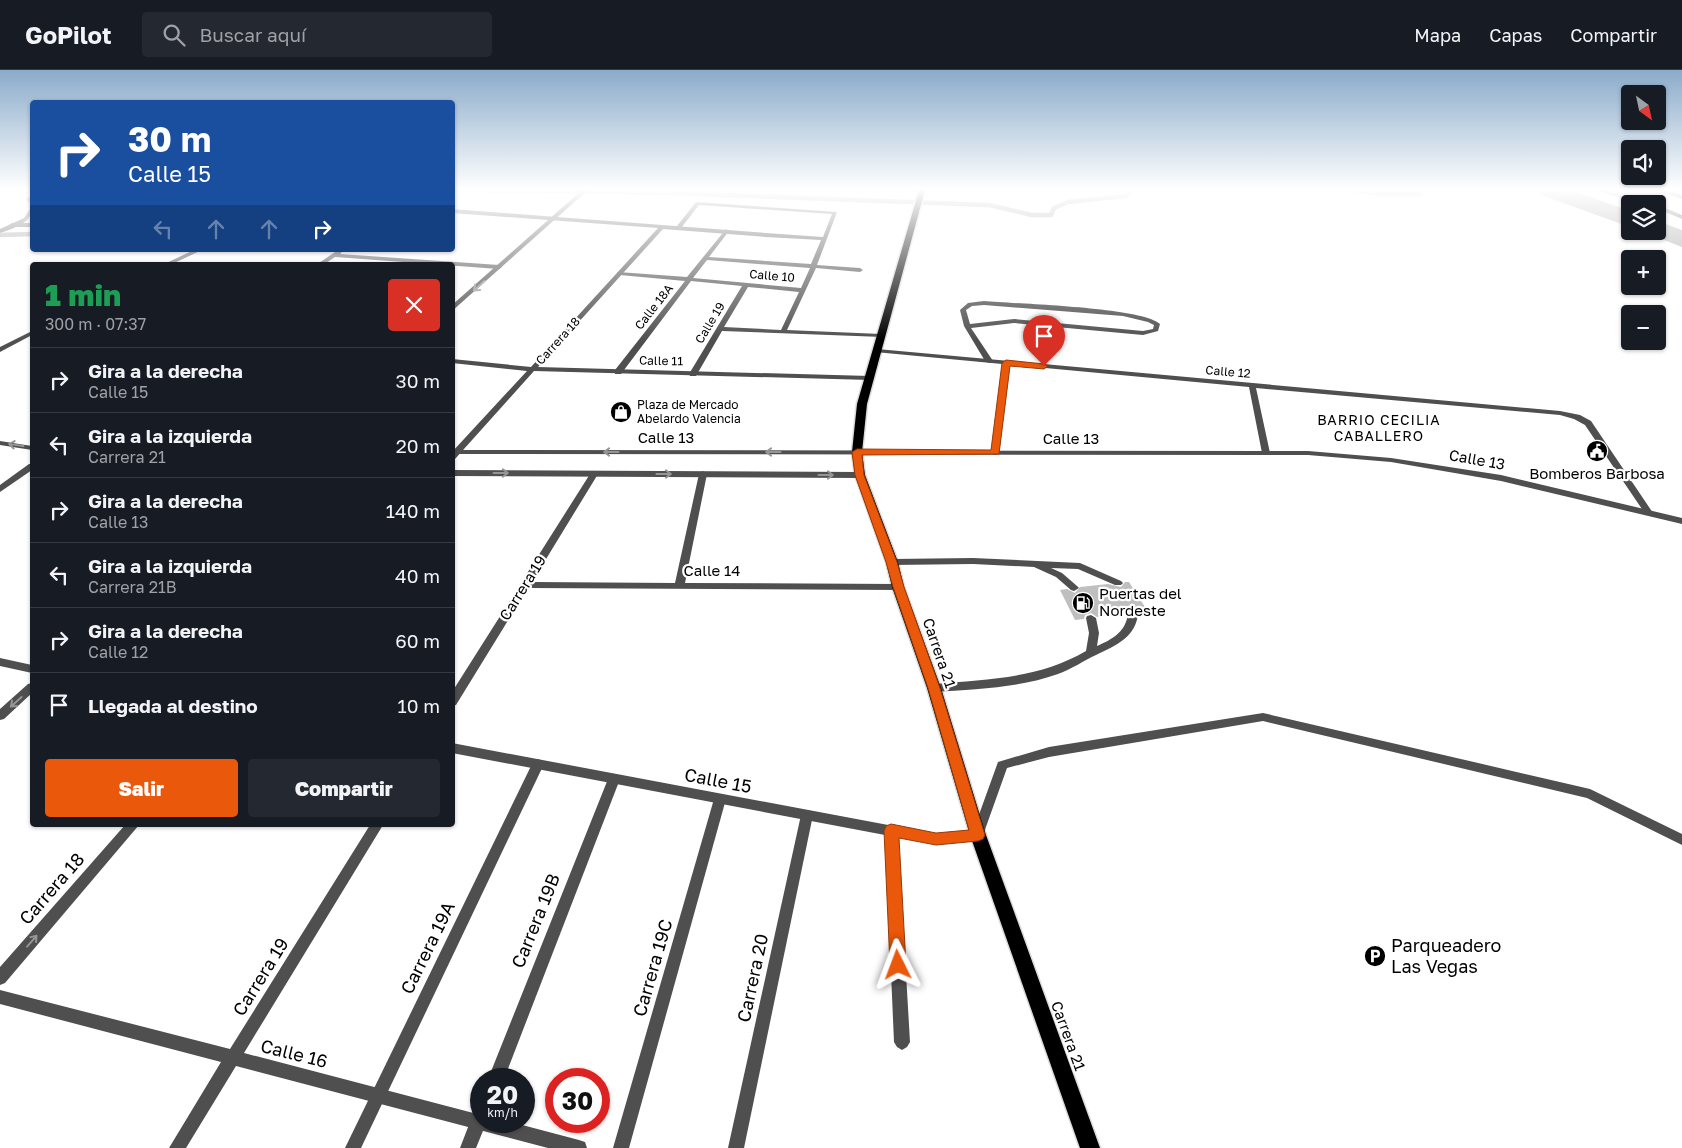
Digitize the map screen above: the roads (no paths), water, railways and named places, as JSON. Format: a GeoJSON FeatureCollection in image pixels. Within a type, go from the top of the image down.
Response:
{"type":"FeatureCollection","features":[{"type":"Feature","properties":{"kind":"main road","name":"Carrera 21"},"geometry":{"type":"LineString","coordinates":[[908,240],[862,404],[857,452],[860,475],[892,562],[898,587],[934,688],[978,835],[1090,1148]]}},
{"type":"Feature","properties":{"kind":"street"},"geometry":{"type":"LineString","coordinates":[[455,306],[528,240]]}},
{"type":"Feature","properties":{"kind":"street","name":"Carrera 18"},"geometry":{"type":"LineString","coordinates":[[455,452],[650,240]]}},
{"type":"Feature","properties":{"kind":"street","name":"Calle 18A"},"geometry":{"type":"LineString","coordinates":[[618,372],[719,240]]}},
{"type":"Feature","properties":{"kind":"street"},"geometry":{"type":"LineString","coordinates":[[783,332],[825,240]]}},
{"type":"Feature","properties":{"kind":"street"},"geometry":{"type":"LineString","coordinates":[[172,262],[194,252]]}},
{"type":"Feature","properties":{"kind":"street"},"geometry":{"type":"LineString","coordinates":[[323,262],[338,252]]}},
{"type":"Feature","properties":{"kind":"street"},"geometry":{"type":"LineString","coordinates":[[334,254],[436,262]]}},
{"type":"Feature","properties":{"kind":"street"},"geometry":{"type":"LineString","coordinates":[[705,258],[813,268],[860,270]]}},
{"type":"Feature","properties":{"kind":"street"},"geometry":{"type":"LineString","coordinates":[[455,264],[499,267]]}},
{"type":"Feature","properties":{"kind":"street","name":"Calle 10"},"geometry":{"type":"LineString","coordinates":[[620,273],[802,290]]}},
{"type":"Feature","properties":{"kind":"street","name":"Calle 19"},"geometry":{"type":"LineString","coordinates":[[693,374],[746,285]]}},
{"type":"Feature","properties":{"kind":"street"},"geometry":{"type":"LineString","coordinates":[[968,326],[1014,321],[1144,333],[1156,330],[1157,324],[1150,320],[1123,314],[984,303],[970,304],[963,310],[968,326],[989,361]]}},
{"type":"Feature","properties":{"kind":"street"},"geometry":{"type":"LineString","coordinates":[[720,328],[881,336]]}},
{"type":"Feature","properties":{"kind":"street"},"geometry":{"type":"LineString","coordinates":[[0,350],[30,334]]}},
{"type":"Feature","properties":{"kind":"street","name":"Calle 12"},"geometry":{"type":"LineString","coordinates":[[877,351],[1560,413],[1577,417],[1588,423],[1649,513]]}},
{"type":"Feature","properties":{"kind":"street","name":"Calle 11"},"geometry":{"type":"LineString","coordinates":[[455,361],[532,370],[870,378]]}},
{"type":"Feature","properties":{"kind":"street"},"geometry":{"type":"LineString","coordinates":[[996,452],[1006,363]]}},
{"type":"Feature","properties":{"kind":"street"},"geometry":{"type":"LineString","coordinates":[[1252,385],[1266,453]]}},
{"type":"Feature","properties":{"kind":"street"},"geometry":{"type":"LineString","coordinates":[[0,443],[30,448]]}},
{"type":"Feature","properties":{"kind":"street","name":"Calle 13"},"geometry":{"type":"LineString","coordinates":[[455,453],[1308,453],[1391,460],[1501,478],[1682,521]]}},
{"type":"Feature","properties":{"kind":"street"},"geometry":{"type":"LineString","coordinates":[[0,489],[28,472]]}},
{"type":"Feature","properties":{"kind":"street"},"geometry":{"type":"LineString","coordinates":[[455,473],[860,475]]}},
{"type":"Feature","properties":{"kind":"street","name":"Carrera 19"},"geometry":{"type":"LineString","coordinates":[[455,697],[594,474]]}},
{"type":"Feature","properties":{"kind":"street"},"geometry":{"type":"LineString","coordinates":[[679,586],[703,474]]}},
{"type":"Feature","properties":{"kind":"street"},"geometry":{"type":"LineString","coordinates":[[892,562],[973,561],[1080,566],[1118,583]]}},
{"type":"Feature","properties":{"kind":"street"},"geometry":{"type":"LineString","coordinates":[[1036,564],[1059,575],[1074,588]]}},
{"type":"Feature","properties":{"kind":"street","name":"Calle 14"},"geometry":{"type":"LineString","coordinates":[[525,585],[898,587]]}},
{"type":"Feature","properties":{"kind":"street"},"geometry":{"type":"LineString","coordinates":[[934,688],[1020,680],[1065,667],[1106,647],[1121,637],[1131,626],[1134,618],[1133,612]]}},
{"type":"Feature","properties":{"kind":"street"},"geometry":{"type":"LineString","coordinates":[[1091,618],[1094,633],[1091,653]]}},
{"type":"Feature","properties":{"kind":"street"},"geometry":{"type":"LineString","coordinates":[[0,662],[30,669]]}},
{"type":"Feature","properties":{"kind":"street"},"geometry":{"type":"LineString","coordinates":[[0,716],[30,689]]}},
{"type":"Feature","properties":{"kind":"street"},"geometry":{"type":"LineString","coordinates":[[978,835],[1002,765],[1049,752],[1263,716],[1590,794],[1682,840]]}},
{"type":"Feature","properties":{"kind":"street","name":"Calle 15"},"geometry":{"type":"LineString","coordinates":[[455,749],[936,839],[978,835]]}},
{"type":"Feature","properties":{"kind":"street","name":"Carrera 19A"},"geometry":{"type":"LineString","coordinates":[[353,1148],[538,764]]}},
{"type":"Feature","properties":{"kind":"street","name":"Carrera 19B"},"geometry":{"type":"LineString","coordinates":[[500,1068],[614,779]]}},
{"type":"Feature","properties":{"kind":"street","name":"Carrera 19C"},"geometry":{"type":"LineString","coordinates":[[621,1148],[720,799]]}},
{"type":"Feature","properties":{"kind":"street","name":"Carrera 20"},"geometry":{"type":"LineString","coordinates":[[736,1148],[808,815]]}},
{"type":"Feature","properties":{"kind":"street","name":"Carrera 18"},"geometry":{"type":"LineString","coordinates":[[0,978],[131,827]]}},
{"type":"Feature","properties":{"kind":"street","name":"Carrera 19"},"geometry":{"type":"LineString","coordinates":[[177,1148],[376,827]]}},
{"type":"Feature","properties":{"kind":"street"},"geometry":{"type":"LineString","coordinates":[[891,831],[902,1042]]}},
{"type":"Feature","properties":{"kind":"street","name":"Calle 16"},"geometry":{"type":"LineString","coordinates":[[0,997],[378,1096],[470,1117]]}},
{"type":"Feature","properties":{"kind":"street"},"geometry":{"type":"LineString","coordinates":[[468,1148],[474,1133]]}},
{"type":"Feature","properties":{"kind":"street","name":"Calle 16"},"geometry":{"type":"LineString","coordinates":[[528,1133],[579,1148]]}},
{"type":"Feature","properties":{"kind":"place","name":"Plaza de Mercado Abelardo Valencia"},"geometry":{"type":"Point","coordinates":[621,412]}},
{"type":"Feature","properties":{"kind":"place","name":"Bomberos Barbosa"},"geometry":{"type":"Point","coordinates":[1597,451]}},
{"type":"Feature","properties":{"kind":"place","name":"Puertas del Nordeste"},"geometry":{"type":"Point","coordinates":[1083,603]}},
{"type":"Feature","properties":{"kind":"place","name":"Parqueadero Las Vegas"},"geometry":{"type":"Point","coordinates":[1375,956]}},
{"type":"Feature","properties":{"kind":"district","name":"BARRIO CECILIA CABALLERO"},"geometry":{"type":"Point","coordinates":[1379,428]}}]}
